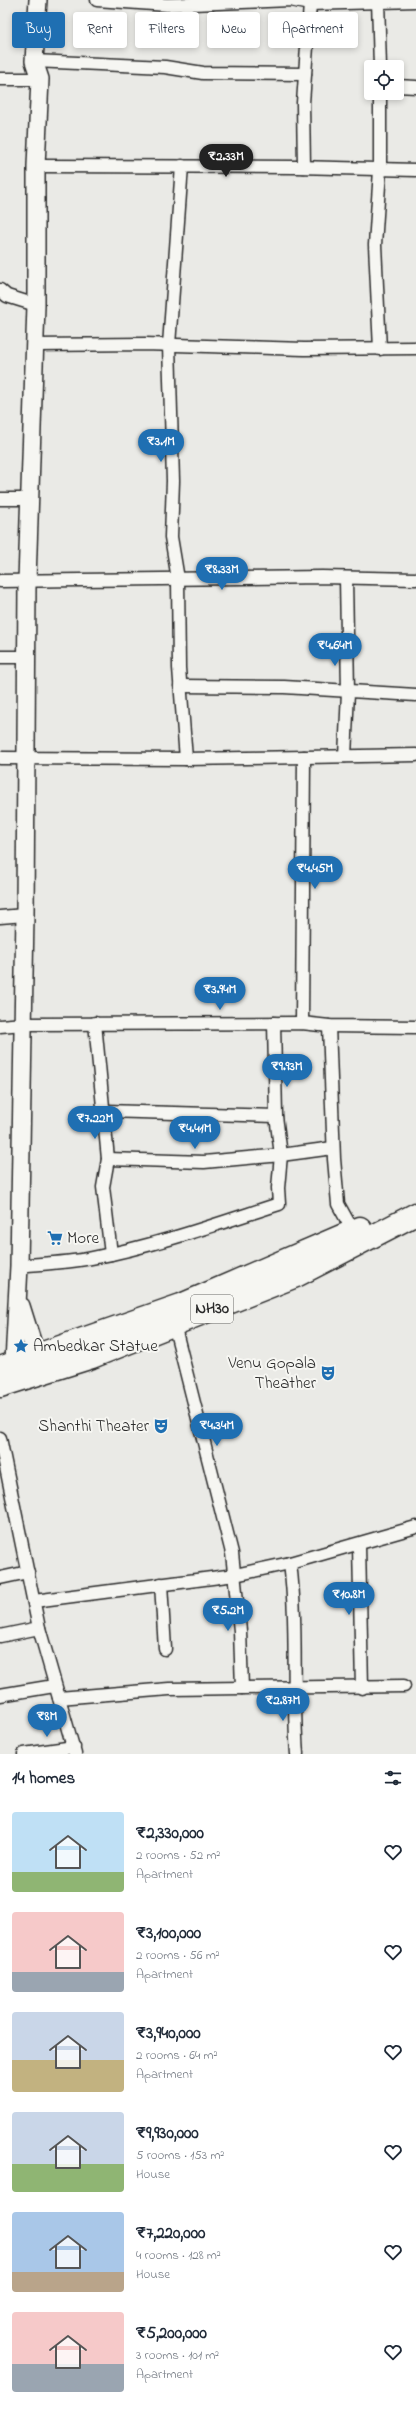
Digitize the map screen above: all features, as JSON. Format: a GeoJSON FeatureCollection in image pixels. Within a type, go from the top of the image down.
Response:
{"type":"FeatureCollection","features":[{"type":"Feature","properties":{"kind":"highway","name":"NH30"},"geometry":{"type":"LineString","coordinates":[[8,1375],[36,1354],[181,1305],[353,1231],[416,1200]]}},
{"type":"Feature","properties":{"kind":"highway","name":"NH30"},"geometry":{"type":"LineString","coordinates":[[8,1375],[64,1367],[296,1276],[416,1214]]}},
{"type":"Feature","properties":{"kind":"street"},"geometry":{"type":"LineString","coordinates":[[8,1375],[18,1297],[19,1266],[25,915],[27,581],[35,345],[36,166],[40,78],[34,61],[38,0]]}},
{"type":"Feature","properties":{"kind":"street"},"geometry":{"type":"LineString","coordinates":[[97,0],[168,4],[290,0],[310,4],[378,0],[416,1]]}},
{"type":"Feature","properties":{"kind":"street"},"geometry":{"type":"LineString","coordinates":[[378,0],[380,60]]}},
{"type":"Feature","properties":{"kind":"street"},"geometry":{"type":"LineString","coordinates":[[304,167],[305,74],[310,4]]}},
{"type":"Feature","properties":{"kind":"street"},"geometry":{"type":"LineString","coordinates":[[34,61],[165,67],[203,73],[305,74]]}},
{"type":"Feature","properties":{"kind":"street"},"geometry":{"type":"LineString","coordinates":[[0,79],[40,78]]}},
{"type":"Feature","properties":{"kind":"street"},"geometry":{"type":"LineString","coordinates":[[404,86],[416,87]]}},
{"type":"Feature","properties":{"kind":"street"},"geometry":{"type":"LineString","coordinates":[[380,100],[380,170],[375,245],[380,349]]}},
{"type":"Feature","properties":{"kind":"street"},"geometry":{"type":"LineString","coordinates":[[36,166],[304,167],[416,170]]}},
{"type":"Feature","properties":{"kind":"street"},"geometry":{"type":"LineString","coordinates":[[182,166],[169,345],[173,481],[171,537],[178,579],[180,686],[186,759]]}},
{"type":"Feature","properties":{"kind":"street"},"geometry":{"type":"LineString","coordinates":[[0,290],[7,296],[36,305]]}},
{"type":"Feature","properties":{"kind":"street"},"geometry":{"type":"LineString","coordinates":[[35,345],[169,345],[304,349],[416,348]]}},
{"type":"Feature","properties":{"kind":"street"},"geometry":{"type":"LineString","coordinates":[[0,499],[29,499]]}},
{"type":"Feature","properties":{"kind":"street"},"geometry":{"type":"LineString","coordinates":[[344,756],[348,692],[346,578]]}},
{"type":"Feature","properties":{"kind":"street"},"geometry":{"type":"LineString","coordinates":[[0,580],[416,579]]}},
{"type":"Feature","properties":{"kind":"street"},"geometry":{"type":"LineString","coordinates":[[0,657],[26,657]]}},
{"type":"Feature","properties":{"kind":"street"},"geometry":{"type":"LineString","coordinates":[[180,686],[284,687],[348,692],[416,694]]}},
{"type":"Feature","properties":{"kind":"street"},"geometry":{"type":"LineString","coordinates":[[0,758],[186,759],[416,755]]}},
{"type":"Feature","properties":{"kind":"street"},"geometry":{"type":"LineString","coordinates":[[302,1023],[304,757]]}},
{"type":"Feature","properties":{"kind":"street"},"geometry":{"type":"LineString","coordinates":[[0,917],[25,915]]}},
{"type":"Feature","properties":{"kind":"street"},"geometry":{"type":"LineString","coordinates":[[95,1023],[105,1110],[108,1159],[103,1187],[111,1254]]}},
{"type":"Feature","properties":{"kind":"street"},"geometry":{"type":"LineString","coordinates":[[0,1026],[23,1024],[95,1023],[302,1023],[329,1026],[416,1027]]}},
{"type":"Feature","properties":{"kind":"street"},"geometry":{"type":"LineString","coordinates":[[19,1266],[91,1258],[111,1254],[157,1243],[279,1204],[278,1188],[281,1155],[276,1116],[274,1023]]}},
{"type":"Feature","properties":{"kind":"street"},"geometry":{"type":"LineString","coordinates":[[329,1026],[333,1148],[338,1204],[353,1231]]}},
{"type":"Feature","properties":{"kind":"street"},"geometry":{"type":"LineString","coordinates":[[105,1110],[276,1116]]}},
{"type":"Feature","properties":{"kind":"street"},"geometry":{"type":"LineString","coordinates":[[108,1159],[204,1162],[281,1155],[333,1148]]}},
{"type":"Feature","properties":{"kind":"street"},"geometry":{"type":"LineString","coordinates":[[18,1297],[36,1354],[64,1367]]}},
{"type":"Feature","properties":{"kind":"street"},"geometry":{"type":"LineString","coordinates":[[174,1324],[208,1461],[212,1471],[235,1575],[242,1688]]}},
{"type":"Feature","properties":{"kind":"street"},"geometry":{"type":"LineString","coordinates":[[0,1438],[39,1628],[54,1686],[74,1750],[24,1754]]}},
{"type":"Feature","properties":{"kind":"street"},"geometry":{"type":"LineString","coordinates":[[34,1601],[235,1575],[290,1563],[359,1545],[416,1527]]}},
{"type":"Feature","properties":{"kind":"street"},"geometry":{"type":"LineString","coordinates":[[359,1545],[362,1688]]}},
{"type":"Feature","properties":{"kind":"street"},"geometry":{"type":"LineString","coordinates":[[290,1563],[296,1606],[297,1754]]}},
{"type":"Feature","properties":{"kind":"street"},"geometry":{"type":"LineString","coordinates":[[0,1578],[28,1572]]}},
{"type":"Feature","properties":{"kind":"street"},"geometry":{"type":"LineString","coordinates":[[161,1584],[165,1649]]}},
{"type":"Feature","properties":{"kind":"street"},"geometry":{"type":"LineString","coordinates":[[0,1636],[39,1628]]}},
{"type":"Feature","properties":{"kind":"street"},"geometry":{"type":"LineString","coordinates":[[0,1695],[54,1686]]}},
{"type":"Feature","properties":{"kind":"street"},"geometry":{"type":"LineString","coordinates":[[59,1698],[169,1690],[242,1688],[362,1688],[404,1686]]}},
{"type":"Feature","properties":{"kind":"place","name":"More"},"geometry":{"type":"Point","coordinates":[55,1238]}},
{"type":"Feature","properties":{"kind":"place","name":"Ambedkar Statue"},"geometry":{"type":"Point","coordinates":[21,1346]}},
{"type":"Feature","properties":{"kind":"place","name":"Venu Gopala Theather"},"geometry":{"type":"Point","coordinates":[328,1373]}},
{"type":"Feature","properties":{"kind":"place","name":"Shanthi Theater"},"geometry":{"type":"Point","coordinates":[161,1426]}}]}
